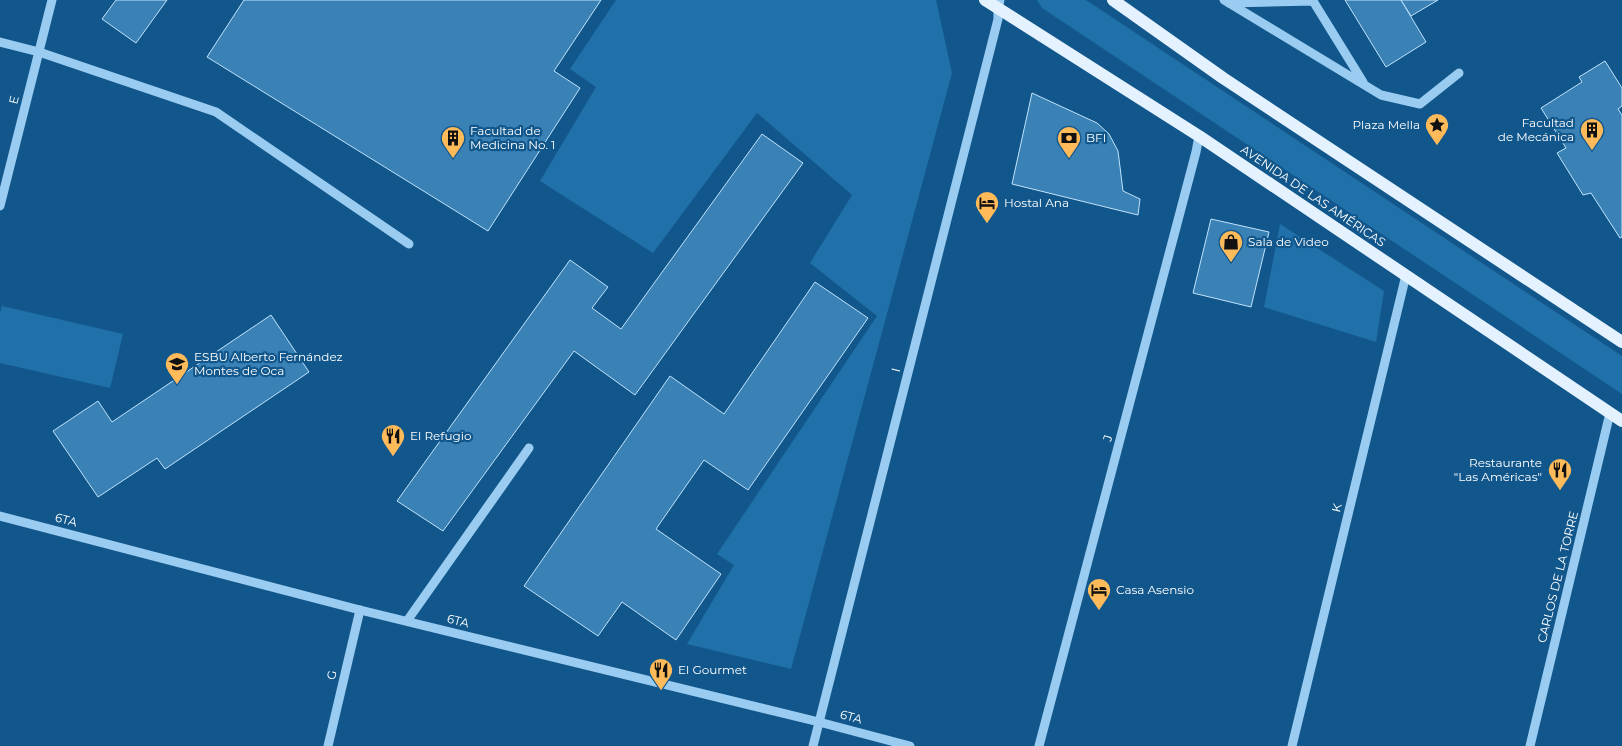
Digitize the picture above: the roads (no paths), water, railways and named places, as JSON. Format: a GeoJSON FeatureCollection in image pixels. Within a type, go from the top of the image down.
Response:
{"type":"FeatureCollection","features":[{"type":"Feature","properties":{"kind":"main road","name":"AVENIDA DE LAS AMÉRICAS"},"geometry":{"type":"LineString","coordinates":[[985,0],[999,4],[1199,136],[1622,421]]}},
{"type":"Feature","properties":{"kind":"main road"},"geometry":{"type":"LineString","coordinates":[[1112,0],[1223,78],[1622,342]]}},
{"type":"Feature","properties":{"kind":"street","name":"E"},"geometry":{"type":"LineString","coordinates":[[0,206],[52,0]]}},
{"type":"Feature","properties":{"kind":"street"},"geometry":{"type":"LineString","coordinates":[[1226,1],[1313,1],[1364,85]]}},
{"type":"Feature","properties":{"kind":"street"},"geometry":{"type":"LineString","coordinates":[[1226,1],[1381,95],[1420,104],[1459,73]]}},
{"type":"Feature","properties":{"kind":"street","name":"I"},"geometry":{"type":"LineString","coordinates":[[813,746],[998,19],[999,4]]}},
{"type":"Feature","properties":{"kind":"street"},"geometry":{"type":"LineString","coordinates":[[0,42],[39,52],[216,112],[409,244]]}},
{"type":"Feature","properties":{"kind":"street","name":"J"},"geometry":{"type":"LineString","coordinates":[[1039,746],[1199,136]]}},
{"type":"Feature","properties":{"kind":"street","name":"K"},"geometry":{"type":"LineString","coordinates":[[1292,746],[1406,275]]}},
{"type":"Feature","properties":{"kind":"street","name":"CARLOS DE LA TORRE"},"geometry":{"type":"LineString","coordinates":[[1530,746],[1610,413]]}},
{"type":"Feature","properties":{"kind":"street"},"geometry":{"type":"LineString","coordinates":[[407,621],[529,448]]}},
{"type":"Feature","properties":{"kind":"street","name":"6TA"},"geometry":{"type":"LineString","coordinates":[[0,516],[360,610],[910,746]]}},
{"type":"Feature","properties":{"kind":"street","name":"G"},"geometry":{"type":"LineString","coordinates":[[328,746],[360,610]]}},
{"type":"Feature","properties":{"kind":"place","name":"Plaza Mella"},"geometry":{"type":"Point","coordinates":[1437,146]}},
{"type":"Feature","properties":{"kind":"place","name":"Facultad de Mecánica"},"geometry":{"type":"Point","coordinates":[1592,151]}},
{"type":"Feature","properties":{"kind":"place","name":"Facultad de Medicina No. 1"},"geometry":{"type":"Point","coordinates":[453,159]}},
{"type":"Feature","properties":{"kind":"place","name":"BFI"},"geometry":{"type":"Point","coordinates":[1069,159]}},
{"type":"Feature","properties":{"kind":"place","name":"Hostal Ana"},"geometry":{"type":"Point","coordinates":[987,224]}},
{"type":"Feature","properties":{"kind":"place","name":"Sala de Video"},"geometry":{"type":"Point","coordinates":[1231,263]}},
{"type":"Feature","properties":{"kind":"place","name":"ESBU Alberto Fernández Montes de Oca"},"geometry":{"type":"Point","coordinates":[177,385]}},
{"type":"Feature","properties":{"kind":"place","name":"El Refugio"},"geometry":{"type":"Point","coordinates":[393,457]}},
{"type":"Feature","properties":{"kind":"place","name":"Restaurante \"Las Américas\""},"geometry":{"type":"Point","coordinates":[1560,491]}},
{"type":"Feature","properties":{"kind":"place","name":"Casa Asensio"},"geometry":{"type":"Point","coordinates":[1099,611]}},
{"type":"Feature","properties":{"kind":"place","name":"El Gourmet"},"geometry":{"type":"Point","coordinates":[661,691]}}]}
